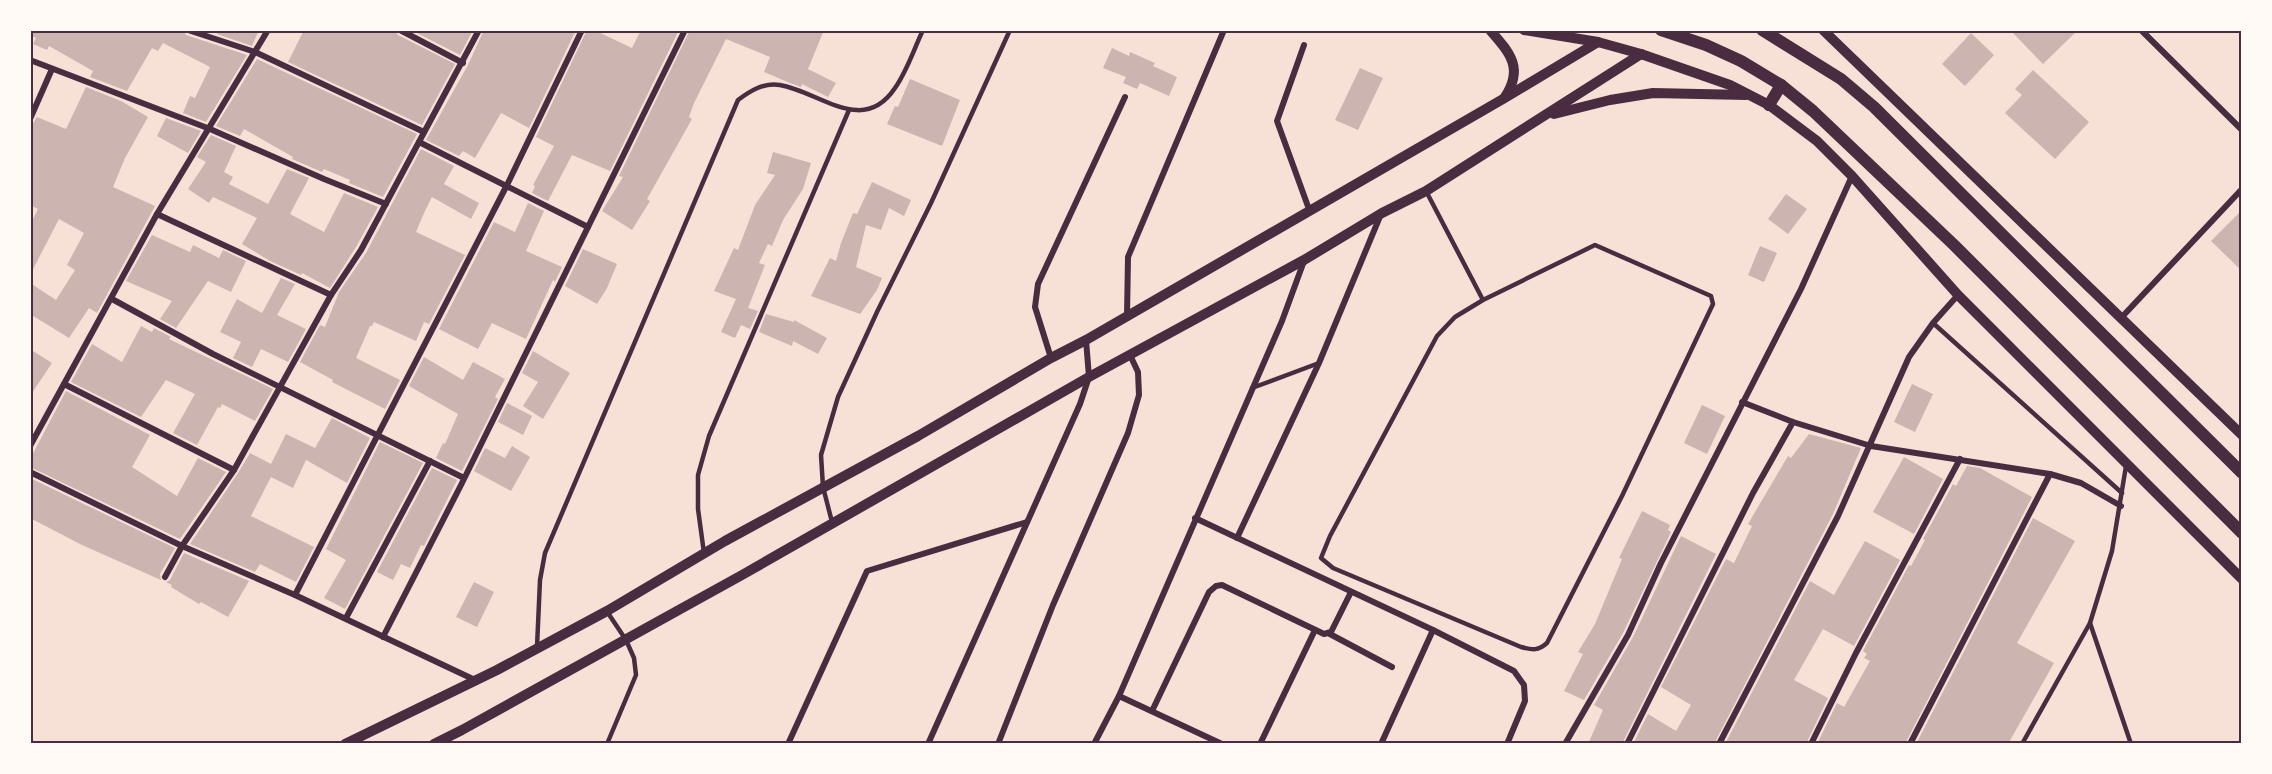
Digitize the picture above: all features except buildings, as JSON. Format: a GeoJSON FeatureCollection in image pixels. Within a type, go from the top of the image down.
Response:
{"type":"FeatureCollection","features":[{"type":"Feature","properties":{"kind":"main road"},"geometry":{"type":"LineString","coordinates":[[1661,30],[1706,45],[1741,61],[1781,85],[1813,111],[1954,245],[2242,533]]}},
{"type":"Feature","properties":{"kind":"main road"},"geometry":{"type":"LineString","coordinates":[[1762,30],[1841,79],[1874,107],[2242,473]]}},
{"type":"Feature","properties":{"kind":"main road"},"geometry":{"type":"LineString","coordinates":[[1769,105],[1781,85]]}},
{"type":"Feature","properties":{"kind":"street"},"geometry":{"type":"LineString","coordinates":[[188,30],[255,52],[423,132]]}},
{"type":"Feature","properties":{"kind":"street"},"geometry":{"type":"LineString","coordinates":[[30,446],[157,214],[268,30]]}},
{"type":"Feature","properties":{"kind":"street"},"geometry":{"type":"LineString","coordinates":[[400,30],[463,63]]}},
{"type":"Feature","properties":{"kind":"street"},"geometry":{"type":"LineString","coordinates":[[165,577],[182,546],[234,471],[332,295],[361,250],[479,30]]}},
{"type":"Feature","properties":{"kind":"street"},"geometry":{"type":"LineString","coordinates":[[295,595],[507,184],[582,30]]}},
{"type":"Feature","properties":{"kind":"street"},"geometry":{"type":"LineString","coordinates":[[383,637],[685,30]]}},
{"type":"Feature","properties":{"kind":"street"},"geometry":{"type":"LineString","coordinates":[[1127,317],[1128,257],[1224,30]]}},
{"type":"Feature","properties":{"kind":"street"},"geometry":{"type":"LineString","coordinates":[[1490,30],[1510,56],[1515,71],[1514,83],[1503,99]]}},
{"type":"Feature","properties":{"kind":"street"},"geometry":{"type":"LineString","coordinates":[[1524,30],[1598,42],[1641,54],[1730,85],[1769,105],[1817,141],[1852,176],[1958,295],[2242,579]]}},
{"type":"Feature","properties":{"kind":"street"},"geometry":{"type":"LineString","coordinates":[[1823,30],[2242,435]]}},
{"type":"Feature","properties":{"kind":"street"},"geometry":{"type":"LineString","coordinates":[[2141,30],[2242,130]]}},
{"type":"Feature","properties":{"kind":"street"},"geometry":{"type":"LineString","coordinates":[[345,744],[476,681],[607,611],[704,553],[918,436],[1310,212],[1598,42]]}},
{"type":"Feature","properties":{"kind":"street"},"geometry":{"type":"LineString","coordinates":[[1304,45],[1277,121],[1279,132],[1310,212]]}},
{"type":"Feature","properties":{"kind":"street"},"geometry":{"type":"LineString","coordinates":[[434,744],[626,640],[1089,377],[1304,260],[1382,213],[1426,190],[1641,54]]}},
{"type":"Feature","properties":{"kind":"street"},"geometry":{"type":"LineString","coordinates":[[30,60],[210,129],[386,204]]}},
{"type":"Feature","properties":{"kind":"street"},"geometry":{"type":"LineString","coordinates":[[30,119],[52,69]]}},
{"type":"Feature","properties":{"kind":"street"},"geometry":{"type":"LineString","coordinates":[[1541,117],[1579,106],[1653,93],[1749,95]]}},
{"type":"Feature","properties":{"kind":"street"},"geometry":{"type":"LineString","coordinates":[[1051,358],[1035,307],[1038,284],[1125,96]]}},
{"type":"Feature","properties":{"kind":"street"},"geometry":{"type":"LineString","coordinates":[[419,142],[507,184],[588,227]]}},
{"type":"Feature","properties":{"kind":"street"},"geometry":{"type":"LineString","coordinates":[[1565,744],[1628,635],[1661,563],[1801,289],[1852,176]]}},
{"type":"Feature","properties":{"kind":"street"},"geometry":{"type":"LineString","coordinates":[[2121,318],[2242,189]]}},
{"type":"Feature","properties":{"kind":"street"},"geometry":{"type":"LineString","coordinates":[[1237,538],[1319,363],[1382,213]]}},
{"type":"Feature","properties":{"kind":"street"},"geometry":{"type":"LineString","coordinates":[[157,214],[332,295]]}},
{"type":"Feature","properties":{"kind":"street"},"geometry":{"type":"LineString","coordinates":[[1094,744],[1119,696],[1282,321],[1304,260]]}},
{"type":"Feature","properties":{"kind":"street"},"geometry":{"type":"LineString","coordinates":[[1719,744],[1790,612],[1871,446],[1909,357],[1933,323],[1958,295]]}},
{"type":"Feature","properties":{"kind":"street"},"geometry":{"type":"LineString","coordinates":[[112,299],[213,354],[464,478]]}},
{"type":"Feature","properties":{"kind":"street"},"geometry":{"type":"LineString","coordinates":[[928,744],[1080,404],[1089,377],[1086,340]]}},
{"type":"Feature","properties":{"kind":"street"},"geometry":{"type":"LineString","coordinates":[[998,744],[1053,605],[1128,434],[1139,395],[1138,372],[1130,355]]}},
{"type":"Feature","properties":{"kind":"street"},"geometry":{"type":"LineString","coordinates":[[64,384],[234,471]]}},
{"type":"Feature","properties":{"kind":"street"},"geometry":{"type":"LineString","coordinates":[[1742,402],[1793,422],[1871,446],[2050,474],[2081,483],[2121,506]]}},
{"type":"Feature","properties":{"kind":"street"},"geometry":{"type":"LineString","coordinates":[[1627,744],[1753,493],[1793,422]]}},
{"type":"Feature","properties":{"kind":"street"},"geometry":{"type":"LineString","coordinates":[[1811,744],[1856,653],[1960,459]]}},
{"type":"Feature","properties":{"kind":"street"},"geometry":{"type":"LineString","coordinates":[[346,618],[430,461]]}},
{"type":"Feature","properties":{"kind":"street"},"geometry":{"type":"LineString","coordinates":[[30,472],[182,546],[346,618],[476,681]]}},
{"type":"Feature","properties":{"kind":"street"},"geometry":{"type":"LineString","coordinates":[[1910,744],[2050,474]]}},
{"type":"Feature","properties":{"kind":"street"},"geometry":{"type":"LineString","coordinates":[[1195,518],[1433,630],[1514,671],[1524,685],[1526,701],[1507,744]]}},
{"type":"Feature","properties":{"kind":"street"},"geometry":{"type":"LineString","coordinates":[[788,744],[867,571],[1027,522]]}},
{"type":"Feature","properties":{"kind":"street"},"geometry":{"type":"LineString","coordinates":[[1152,711],[1209,592],[1216,586],[1222,585],[1315,630],[1327,633],[1392,667]]}},
{"type":"Feature","properties":{"kind":"street"},"geometry":{"type":"LineString","coordinates":[[1327,633],[1331,632],[1351,592]]}},
{"type":"Feature","properties":{"kind":"street"},"geometry":{"type":"LineString","coordinates":[[1260,744],[1315,630]]}},
{"type":"Feature","properties":{"kind":"street"},"geometry":{"type":"LineString","coordinates":[[1381,744],[1433,630]]}},
{"type":"Feature","properties":{"kind":"street"},"geometry":{"type":"LineString","coordinates":[[1119,696],[1222,744]]}},
{"type":"Feature","properties":{"kind":"street"},"geometry":{"type":"LineString","coordinates":[[1203,744],[1207,737]]}},
{"type":"Feature","properties":{"kind":"lane"},"geometry":{"type":"LineString","coordinates":[[537,649],[540,580],[545,553],[738,100],[749,91],[765,85],[780,85],[849,110],[868,111],[896,88],[923,30]]}},
{"type":"Feature","properties":{"kind":"lane"},"geometry":{"type":"LineString","coordinates":[[832,524],[823,487],[821,455],[838,397],[931,203],[1010,30]]}},
{"type":"Feature","properties":{"kind":"lane"},"geometry":{"type":"LineString","coordinates":[[704,553],[698,509],[698,475],[709,436],[849,110]]}},
{"type":"Feature","properties":{"kind":"lane"},"geometry":{"type":"LineString","coordinates":[[1426,190],[1483,300]]}},
{"type":"Feature","properties":{"kind":"lane"},"geometry":{"type":"LineString","coordinates":[[1595,245],[1711,296],[1713,303],[1622,495],[1547,643],[1534,650],[1521,647],[1333,568],[1321,558],[1330,536],[1437,336],[1455,317],[1483,300],[1595,245]]}},
{"type":"Feature","properties":{"kind":"lane"},"geometry":{"type":"LineString","coordinates":[[1933,323],[2122,493]]}},
{"type":"Feature","properties":{"kind":"lane"},"geometry":{"type":"LineString","coordinates":[[1252,388],[1319,363]]}},
{"type":"Feature","properties":{"kind":"lane"},"geometry":{"type":"LineString","coordinates":[[2022,744],[2090,623],[2112,551],[2127,462]]}},
{"type":"Feature","properties":{"kind":"lane"},"geometry":{"type":"LineString","coordinates":[[607,611],[626,640],[634,658],[636,675],[607,744]]}},
{"type":"Feature","properties":{"kind":"lane"},"geometry":{"type":"LineString","coordinates":[[2090,623],[2132,744]]}}]}
